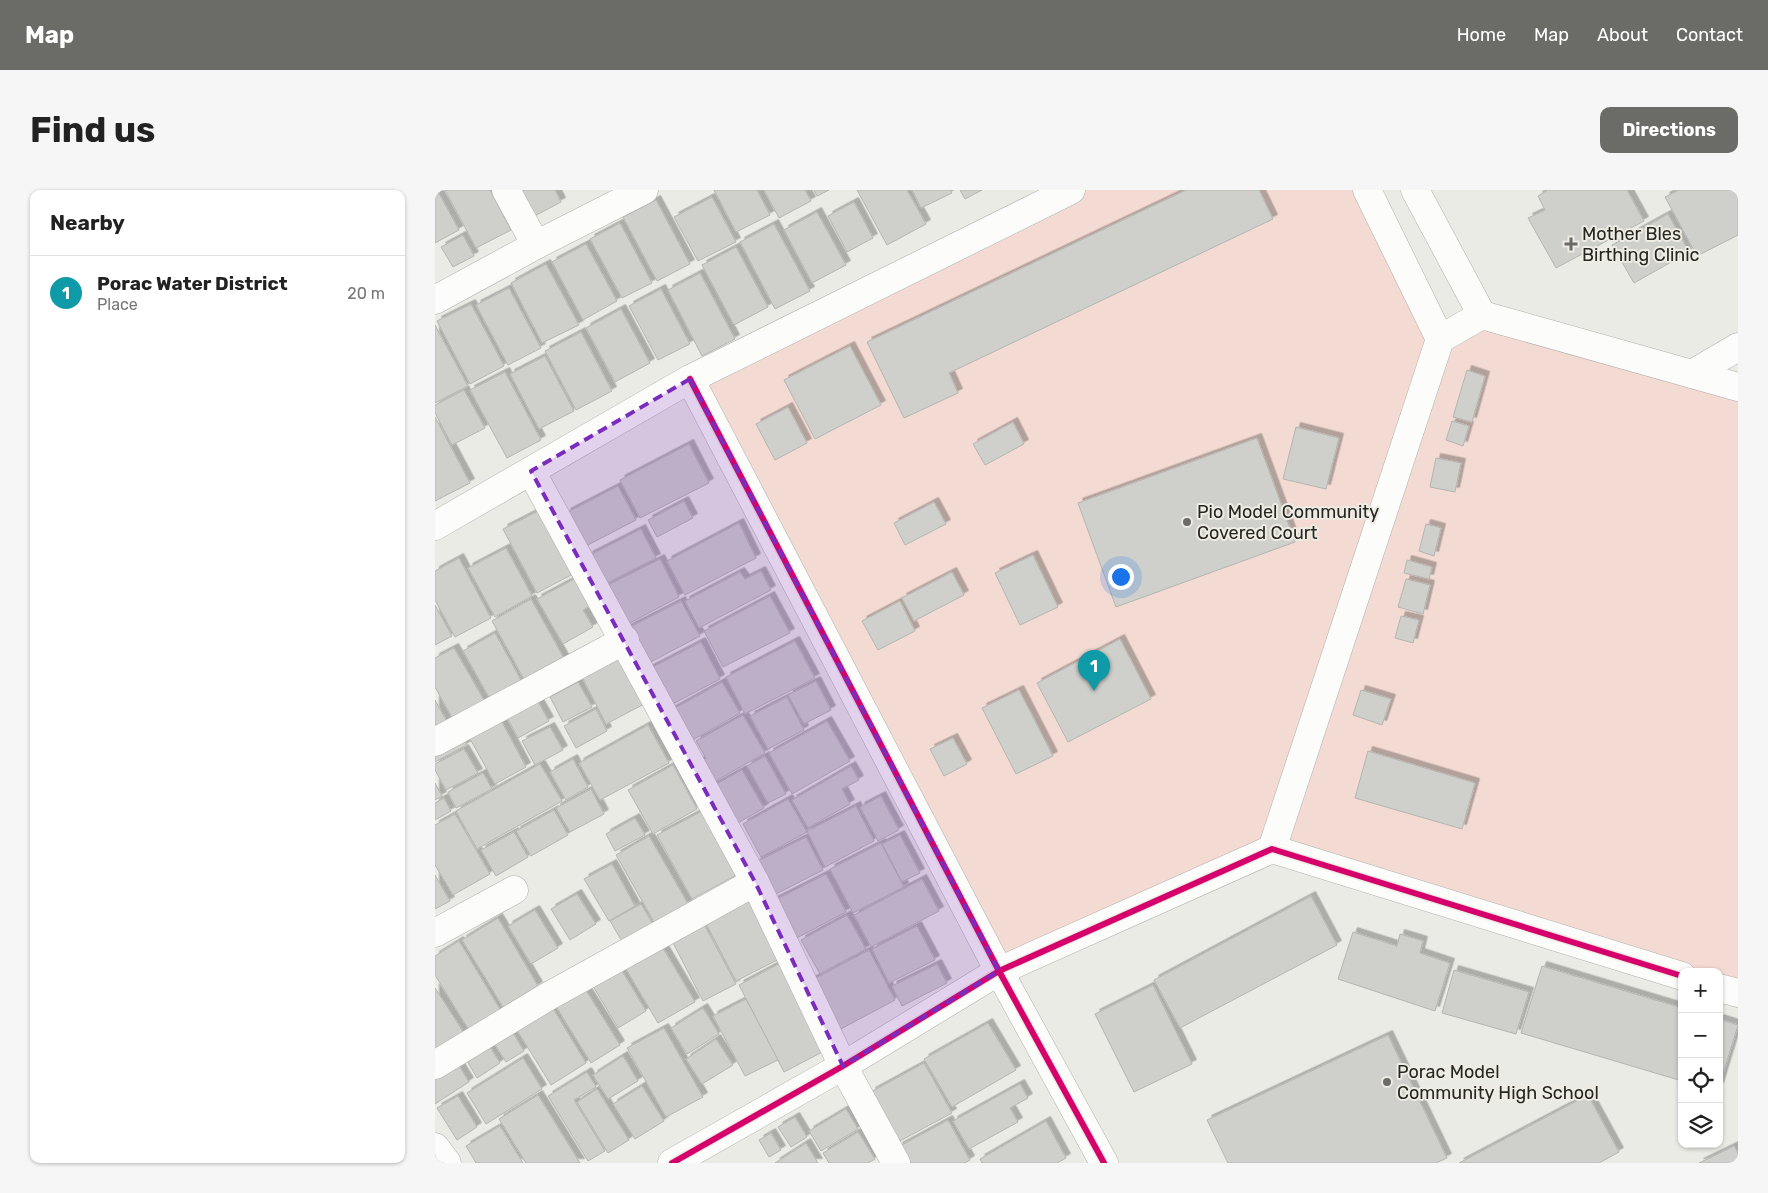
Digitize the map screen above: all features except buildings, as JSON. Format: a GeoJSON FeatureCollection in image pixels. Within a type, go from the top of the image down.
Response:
{"type":"FeatureCollection","features":[{"type":"Feature","properties":{"kind":"street"},"geometry":{"type":"LineString","coordinates":[[506,190],[536,245]]}},
{"type":"Feature","properties":{"kind":"street"},"geometry":{"type":"LineString","coordinates":[[435,300],[536,245],[644,190]]}},
{"type":"Feature","properties":{"kind":"street"},"geometry":{"type":"LineString","coordinates":[[435,526],[690,379],[1071,190]]}},
{"type":"Feature","properties":{"kind":"street"},"geometry":{"type":"LineString","coordinates":[[1367,190],[1440,339]]}},
{"type":"Feature","properties":{"kind":"street"},"geometry":{"type":"LineString","coordinates":[[1415,190],[1482,315]]}},
{"type":"Feature","properties":{"kind":"street"},"geometry":{"type":"LineString","coordinates":[[1272,849],[1440,339],[1482,315],[1738,387]]}},
{"type":"Feature","properties":{"kind":"street"},"geometry":{"type":"LineString","coordinates":[[1692,374],[1738,347]]}},
{"type":"Feature","properties":{"kind":"street"},"geometry":{"type":"LineString","coordinates":[[690,379],[999,970],[1104,1163]]}},
{"type":"Feature","properties":{"kind":"street"},"geometry":{"type":"LineString","coordinates":[[531,470],[755,882],[843,1066],[896,1163]]}},
{"type":"Feature","properties":{"kind":"street"},"geometry":{"type":"LineString","coordinates":[[435,742],[625,640]]}},
{"type":"Feature","properties":{"kind":"street"},"geometry":{"type":"LineString","coordinates":[[672,1163],[843,1066],[999,970],[1272,849],[1678,975]]}},
{"type":"Feature","properties":{"kind":"street"},"geometry":{"type":"LineString","coordinates":[[435,1065],[547,997],[755,882]]}},
{"type":"Feature","properties":{"kind":"street"},"geometry":{"type":"LineString","coordinates":[[435,933],[514,890]]}},
{"type":"Feature","properties":{"kind":"street"},"geometry":{"type":"LineString","coordinates":[[1723,989],[1738,993]]}},
{"type":"Feature","properties":{"kind":"street"},"geometry":{"type":"LineString","coordinates":[[435,1147],[447,1163]]}},
{"type":"Feature","properties":{"kind":"highlighted area"},"geometry":{"type":"Polygon","coordinates":[[[690,379],[999,971],[843,1066],[755,882],[531,471],[690,379]]]}},
{"type":"Feature","properties":{"kind":"shaded area"},"geometry":{"type":"Polygon","coordinates":[[[1071,190],[1367,190],[1440,339],[1482,315],[1738,387],[1738,993],[1723,989],[1723,968],[1678,968],[1678,971],[1272,849],[999,971],[690,379],[1071,190]]]}},
{"type":"Feature","properties":{"kind":"cycle path"},"geometry":{"type":"LineString","coordinates":[[690,379],[999,971],[1104,1163]]}},
{"type":"Feature","properties":{"kind":"cycle path"},"geometry":{"type":"LineString","coordinates":[[672,1163],[843,1066],[999,971],[1272,849],[1678,975]]}},
{"type":"Feature","properties":{"kind":"place","name":"Mother Bles Birthing Clinic"},"geometry":{"type":"Point","coordinates":[1571,244]}},
{"type":"Feature","properties":{"kind":"place","name":"Pio Model Community Covered Court"},"geometry":{"type":"Point","coordinates":[1187,522]}},
{"type":"Feature","properties":{"kind":"place","name":"Porac Water District"},"geometry":{"type":"Point","coordinates":[1094,691]}},
{"type":"Feature","properties":{"kind":"place","name":"Porac Model Community High School"},"geometry":{"type":"Point","coordinates":[1387,1082]}}]}
